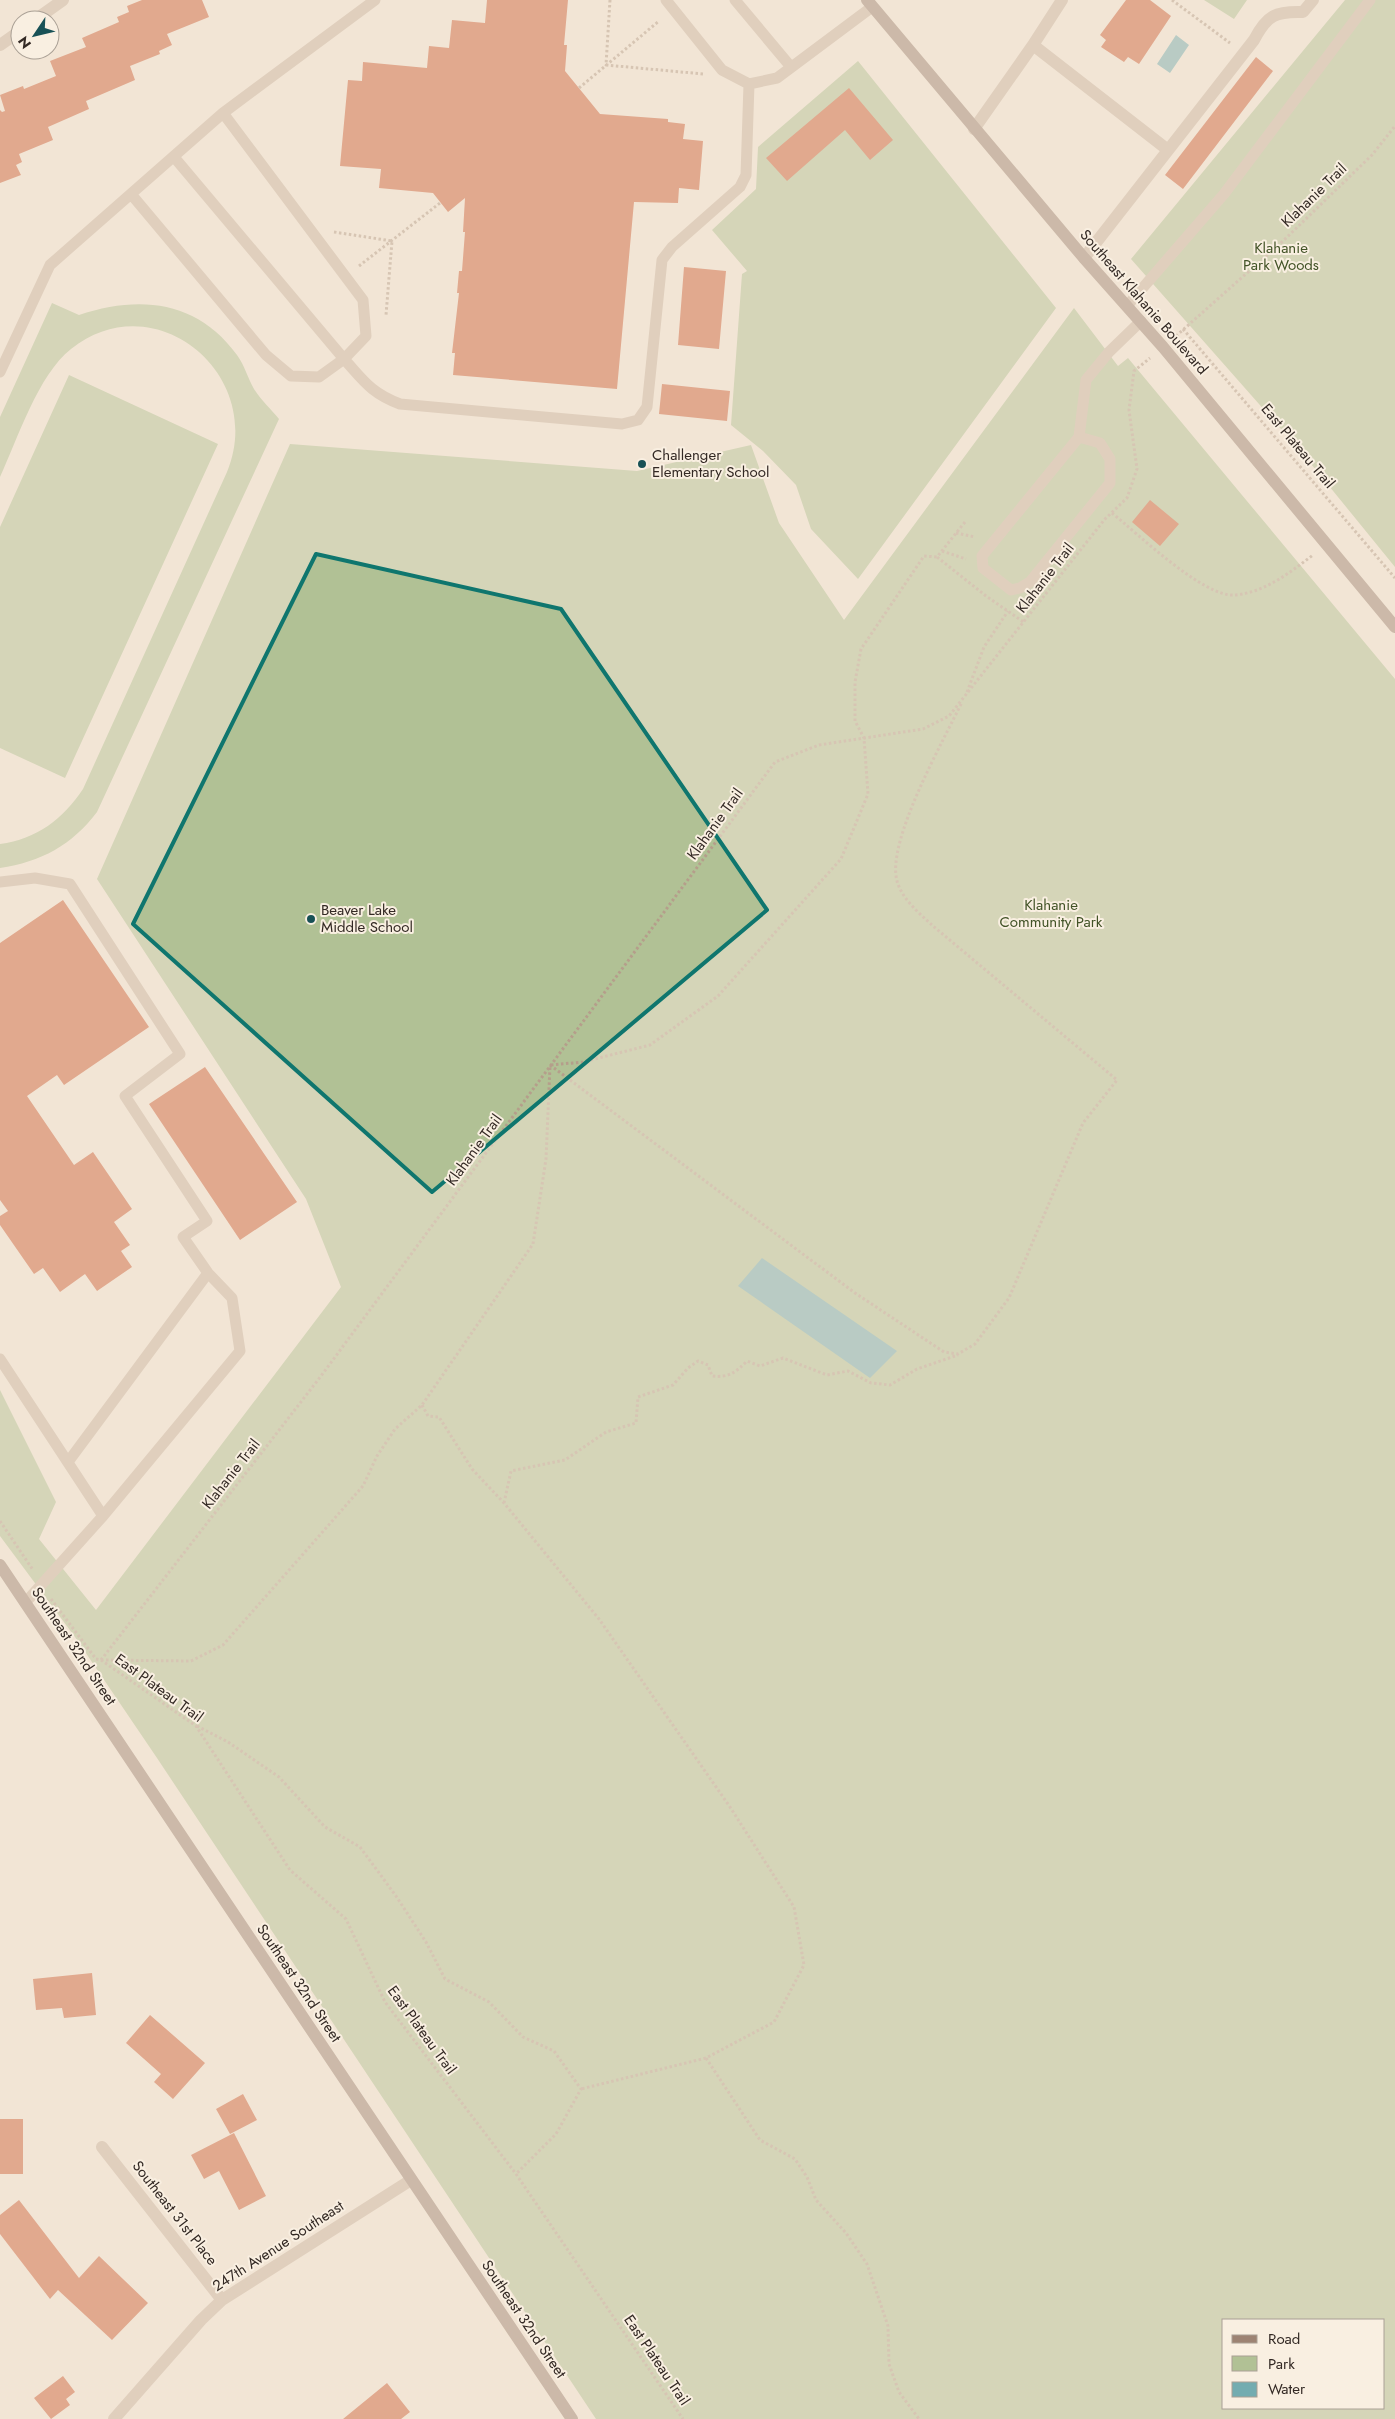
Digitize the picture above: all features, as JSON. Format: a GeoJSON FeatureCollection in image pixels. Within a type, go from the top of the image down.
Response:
{"type":"FeatureCollection","features":[{"type":"Feature","properties":{"kind":"street"},"geometry":{"type":"LineString","coordinates":[[50,10],[64,0]]}},
{"type":"Feature","properties":{"kind":"street"},"geometry":{"type":"LineString","coordinates":[[974,128],[1033,45],[1062,0]]}},
{"type":"Feature","properties":{"kind":"street"},"geometry":{"type":"LineString","coordinates":[[1084,258],[1244,54],[1269,18],[1286,11],[1303,12],[1313,0]]}},
{"type":"Feature","properties":{"kind":"street","name":"Southeast Klahanie Boulevard"},"geometry":{"type":"LineString","coordinates":[[870,4],[1084,258],[1163,347],[1395,627]]}},
{"type":"Feature","properties":{"kind":"street"},"geometry":{"type":"LineString","coordinates":[[1033,45],[1168,150]]}},
{"type":"Feature","properties":{"kind":"street","name":"Southeast 32nd Street"},"geometry":{"type":"LineString","coordinates":[[0,1565],[572,2419]]}},
{"type":"Feature","properties":{"kind":"street","name":"Southeast 31st Place"},"geometry":{"type":"LineString","coordinates":[[102,2147],[222,2300]]}},
{"type":"Feature","properties":{"kind":"street","name":"247th Avenue Southeast"},"geometry":{"type":"LineString","coordinates":[[114,2419],[201,2320],[222,2300],[411,2180]]}},
{"type":"Feature","properties":{"kind":"lane"},"geometry":{"type":"LineString","coordinates":[[0,372],[50,265],[223,114],[375,0]]}},
{"type":"Feature","properties":{"kind":"lane"},"geometry":{"type":"LineString","coordinates":[[666,0],[722,70],[749,84],[777,78],[870,4]]}},
{"type":"Feature","properties":{"kind":"lane"},"geometry":{"type":"LineString","coordinates":[[735,0],[791,67]]}},
{"type":"Feature","properties":{"kind":"lane"},"geometry":{"type":"LineString","coordinates":[[1128,306],[1224,194],[1370,0]]}},
{"type":"Feature","properties":{"kind":"lane"},"geometry":{"type":"LineString","coordinates":[[174,157],[344,359],[381,397],[400,404],[622,424],[638,420],[646,407],[662,260],[672,246],[740,187],[746,175],[749,84]]}},
{"type":"Feature","properties":{"kind":"lane"},"geometry":{"type":"LineString","coordinates":[[131,194],[266,355],[292,376],[319,377],[344,359],[366,336],[363,300],[223,114]]}},
{"type":"Feature","properties":{"kind":"lane"},"geometry":{"type":"LineString","coordinates":[[1079,437],[1100,443],[1110,459],[1110,483],[1030,582],[1020,588],[1011,590],[982,568],[982,556],[1079,437],[1086,380],[1109,352],[1141,321]]}},
{"type":"Feature","properties":{"kind":"lane"},"geometry":{"type":"LineString","coordinates":[[0,882],[35,878],[70,884],[180,1054],[125,1096],[207,1220],[183,1237],[208,1273],[232,1298],[240,1351],[103,1516],[26,1603]]}},
{"type":"Feature","properties":{"kind":"lane"},"geometry":{"type":"LineString","coordinates":[[68,1462],[208,1273]]}},
{"type":"Feature","properties":{"kind":"lane"},"geometry":{"type":"LineString","coordinates":[[0,1359],[103,1516]]}},
{"type":"Feature","properties":{"kind":"path"},"geometry":{"type":"LineString","coordinates":[[606,65],[610,0]]}},
{"type":"Feature","properties":{"kind":"path"},"geometry":{"type":"LineString","coordinates":[[1172,0],[1244,54]]}},
{"type":"Feature","properties":{"kind":"path"},"geometry":{"type":"LineString","coordinates":[[579,88],[659,21]]}},
{"type":"Feature","properties":{"kind":"path"},"geometry":{"type":"LineString","coordinates":[[606,65],[704,74]]}},
{"type":"Feature","properties":{"kind":"path","name":"Klahanie Trail"},"geometry":{"type":"LineString","coordinates":[[101,1660],[321,1376],[775,762],[819,744],[923,729],[949,716],[1112,513],[1127,498],[1137,469],[1129,410],[1134,371],[1283,241],[1372,155],[1395,126]]}},
{"type":"Feature","properties":{"kind":"path"},"geometry":{"type":"LineString","coordinates":[[359,266],[440,203]]}},
{"type":"Feature","properties":{"kind":"path"},"geometry":{"type":"LineString","coordinates":[[331,232],[392,241]]}},
{"type":"Feature","properties":{"kind":"path"},"geometry":{"type":"LineString","coordinates":[[386,315],[392,241]]}},
{"type":"Feature","properties":{"kind":"path","name":"East Plateau Trail"},"geometry":{"type":"LineString","coordinates":[[1184,329],[1395,578]]}},
{"type":"Feature","properties":{"kind":"path"},"geometry":{"type":"LineString","coordinates":[[1112,513],[1193,580],[1214,591],[1233,595],[1260,589],[1280,579],[1327,545]]}},
{"type":"Feature","properties":{"kind":"path"},"geometry":{"type":"LineString","coordinates":[[956,533],[983,539]]}},
{"type":"Feature","properties":{"kind":"path"},"geometry":{"type":"LineString","coordinates":[[942,551],[967,560]]}},
{"type":"Feature","properties":{"kind":"path"},"geometry":{"type":"LineString","coordinates":[[550,1065],[583,1062],[650,1045],[718,996],[841,859],[868,794],[864,738],[856,721],[855,682],[862,649],[924,556],[937,557]]}},
{"type":"Feature","properties":{"kind":"path"},"geometry":{"type":"LineString","coordinates":[[504,1504],[511,1470],[565,1460],[606,1432],[636,1423],[638,1397],[673,1385],[688,1368],[698,1361],[708,1365],[712,1376],[723,1377],[733,1375],[748,1361],[760,1366],[783,1358],[827,1375],[848,1371],[871,1383],[890,1385],[917,1368],[956,1357],[974,1344],[1009,1298],[1083,1123],[1117,1080],[932,926],[912,906],[897,881],[896,855],[906,825],[965,696],[984,647],[1008,611]]}},
{"type":"Feature","properties":{"kind":"path"},"geometry":{"type":"LineString","coordinates":[[550,1065],[855,1293],[944,1352],[958,1354]]}},
{"type":"Feature","properties":{"kind":"path"},"geometry":{"type":"LineString","coordinates":[[101,1660],[191,1661],[222,1645],[363,1486],[377,1456],[395,1429],[422,1405],[534,1244],[546,1159],[550,1065]]}},
{"type":"Feature","properties":{"kind":"path"},"geometry":{"type":"LineString","coordinates":[[422,1405],[428,1416],[439,1417],[472,1470],[504,1504],[599,1619],[730,1806],[794,1907],[804,1965],[774,2022],[706,2058],[581,2089],[556,2134],[516,2174]]}},
{"type":"Feature","properties":{"kind":"path","name":"East Plateau Trail"},"geometry":{"type":"LineString","coordinates":[[101,1660],[196,1726],[290,1870],[346,1919],[385,2002],[516,2174],[683,2419]]}},
{"type":"Feature","properties":{"kind":"path"},"geometry":{"type":"LineString","coordinates":[[196,1726],[228,1742],[279,1777],[325,1827],[360,1847],[396,1896],[426,1942],[444,1979],[489,2002],[523,2037],[554,2051],[581,2089]]}},
{"type":"Feature","properties":{"kind":"path"},"geometry":{"type":"LineString","coordinates":[[706,2058],[760,2140],[794,2159],[807,2177],[816,2200],[846,2233],[867,2264],[888,2326],[889,2364],[899,2392],[919,2419]]}},
{"type":"Feature","properties":{"kind":"highlighted area"},"geometry":{"type":"Polygon","coordinates":[[[316,554],[561,609],[767,910],[432,1192],[133,924],[316,554]]]}},
{"type":"Feature","properties":{"kind":"green space"},"geometry":{"type":"Polygon","coordinates":[[[1204,0],[1247,0],[1234,19],[1204,0]]]}},
{"type":"Feature","properties":{"kind":"green space","name":"Klahanie Park Woods"},"geometry":{"type":"Polygon","coordinates":[[[1345,0],[1395,0],[1395,567],[1303,454],[1131,259],[1345,0]]]}},
{"type":"Feature","properties":{"kind":"green space"},"geometry":{"type":"Polygon","coordinates":[[[858,61],[1056,308],[858,579],[811,529],[796,485],[763,451],[731,425],[742,274],[747,271],[712,230],[756,189],[758,147],[858,61]]]}},
{"type":"Feature","properties":{"kind":"green space"},"geometry":{"type":"Polygon","coordinates":[[[52,303],[79,315],[123,305],[145,304],[185,313],[204,323],[221,337],[237,355],[257,393],[279,419],[97,812],[77,834],[54,850],[29,861],[0,868],[0,844],[26,838],[48,826],[67,810],[83,789],[227,472],[235,436],[231,402],[217,373],[196,349],[168,333],[136,326],[103,331],[71,349],[59,360],[49,374],[30,408],[0,477],[0,417],[52,303]]]}},
{"type":"Feature","properties":{"kind":"green space","name":"Klahanie Community Park"},"geometry":{"type":"Polygon","coordinates":[[[1074,308],[1118,366],[1128,358],[1395,679],[1395,2419],[596,2419],[157,1758],[75,1637],[0,1536],[0,1390],[56,1502],[39,1539],[96,1610],[341,1287],[306,1199],[97,879],[290,444],[637,471],[751,445],[779,523],[844,620],[1074,308]]]}},
{"type":"Feature","properties":{"kind":"green space"},"geometry":{"type":"Polygon","coordinates":[[[69,375],[218,444],[65,778],[0,748],[0,527],[69,375]]]}},
{"type":"Feature","properties":{"kind":"water"},"geometry":{"type":"Polygon","coordinates":[[[1176,35],[1189,45],[1170,73],[1157,64],[1176,35]]]}},
{"type":"Feature","properties":{"kind":"water"},"geometry":{"type":"Polygon","coordinates":[[[762,1258],[897,1351],[870,1378],[738,1286],[762,1258]]]}},
{"type":"Feature","properties":{"kind":"building"},"geometry":{"type":"Polygon","coordinates":[[[142,0],[202,0],[209,17],[167,34],[172,45],[159,51],[160,54],[130,66],[135,80],[86,101],[89,109],[48,127],[53,140],[19,154],[22,162],[16,165],[21,175],[0,183],[0,110],[2,112],[5,111],[0,95],[23,86],[24,89],[56,76],[50,61],[60,60],[60,57],[86,47],[82,38],[119,22],[117,17],[129,12],[127,6],[142,0]]]}},
{"type":"Feature","properties":{"kind":"building"},"geometry":{"type":"Polygon","coordinates":[[[487,0],[568,0],[564,45],[567,45],[565,71],[600,114],[668,119],[668,122],[685,124],[683,139],[703,141],[699,190],[679,188],[678,203],[634,202],[617,389],[453,375],[455,353],[452,353],[459,293],[457,293],[459,271],[462,271],[465,198],[448,212],[433,193],[379,188],[381,169],[340,166],[348,80],[362,81],[363,62],[427,68],[429,46],[449,48],[452,20],[485,23],[487,0]]]}},
{"type":"Feature","properties":{"kind":"building"},"geometry":{"type":"Polygon","coordinates":[[[1126,0],[1150,0],[1171,16],[1139,64],[1128,57],[1124,62],[1101,47],[1106,40],[1100,35],[1126,0]]]}},
{"type":"Feature","properties":{"kind":"building"},"geometry":{"type":"Polygon","coordinates":[[[1256,57],[1273,71],[1183,189],[1165,175],[1256,57]]]}},
{"type":"Feature","properties":{"kind":"building"},"geometry":{"type":"Polygon","coordinates":[[[849,88],[893,140],[870,160],[845,130],[787,181],[766,158],[849,88]]]}},
{"type":"Feature","properties":{"kind":"building"},"geometry":{"type":"Polygon","coordinates":[[[684,267],[726,271],[719,349],[678,345],[684,267]]]}},
{"type":"Feature","properties":{"kind":"building"},"geometry":{"type":"Polygon","coordinates":[[[662,384],[730,391],[727,421],[659,414],[662,384]]]}},
{"type":"Feature","properties":{"kind":"building"},"geometry":{"type":"Polygon","coordinates":[[[1150,500],[1179,524],[1160,546],[1132,522],[1150,500]]]}},
{"type":"Feature","properties":{"kind":"building"},"geometry":{"type":"Polygon","coordinates":[[[63,900],[149,1027],[64,1085],[57,1075],[27,1096],[74,1165],[93,1152],[132,1209],[114,1222],[130,1245],[121,1251],[132,1267],[97,1291],[85,1274],[60,1292],[43,1268],[34,1274],[0,1225],[0,1216],[8,1211],[0,1200],[0,943],[63,900]]]}},
{"type":"Feature","properties":{"kind":"building"},"geometry":{"type":"Polygon","coordinates":[[[205,1067],[297,1202],[240,1240],[149,1104],[205,1067]]]}},
{"type":"Feature","properties":{"kind":"building"},"geometry":{"type":"Polygon","coordinates":[[[92,1973],[96,2015],[64,2018],[62,2008],[36,2010],[33,1979],[92,1973]]]}},
{"type":"Feature","properties":{"kind":"building"},"geometry":{"type":"Polygon","coordinates":[[[150,2015],[205,2063],[173,2099],[154,2082],[161,2074],[126,2043],[150,2015]]]}},
{"type":"Feature","properties":{"kind":"building"},"geometry":{"type":"Polygon","coordinates":[[[243,2094],[257,2120],[230,2134],[216,2109],[243,2094]]]}},
{"type":"Feature","properties":{"kind":"building"},"geometry":{"type":"Polygon","coordinates":[[[0,2119],[23,2119],[23,2174],[0,2174],[0,2119]]]}},
{"type":"Feature","properties":{"kind":"building"},"geometry":{"type":"Polygon","coordinates":[[[234,2133],[266,2196],[239,2210],[219,2171],[204,2179],[191,2155],[234,2133]]]}},
{"type":"Feature","properties":{"kind":"building"},"geometry":{"type":"Polygon","coordinates":[[[19,2200],[79,2278],[99,2256],[148,2303],[112,2340],[58,2290],[50,2299],[0,2234],[0,2215],[19,2200]]]}},
{"type":"Feature","properties":{"kind":"building"},"geometry":{"type":"Polygon","coordinates":[[[63,2376],[75,2392],[66,2399],[70,2405],[51,2419],[34,2398],[63,2376]]]}},
{"type":"Feature","properties":{"kind":"building"},"geometry":{"type":"Polygon","coordinates":[[[387,2383],[410,2412],[401,2419],[343,2419],[387,2383]]]}},
{"type":"Feature","properties":{"kind":"place","name":"Challenger Elementary School"},"geometry":{"type":"Point","coordinates":[642,464]}},
{"type":"Feature","properties":{"kind":"place","name":"Beaver Lake Middle School"},"geometry":{"type":"Point","coordinates":[311,919]}}]}
